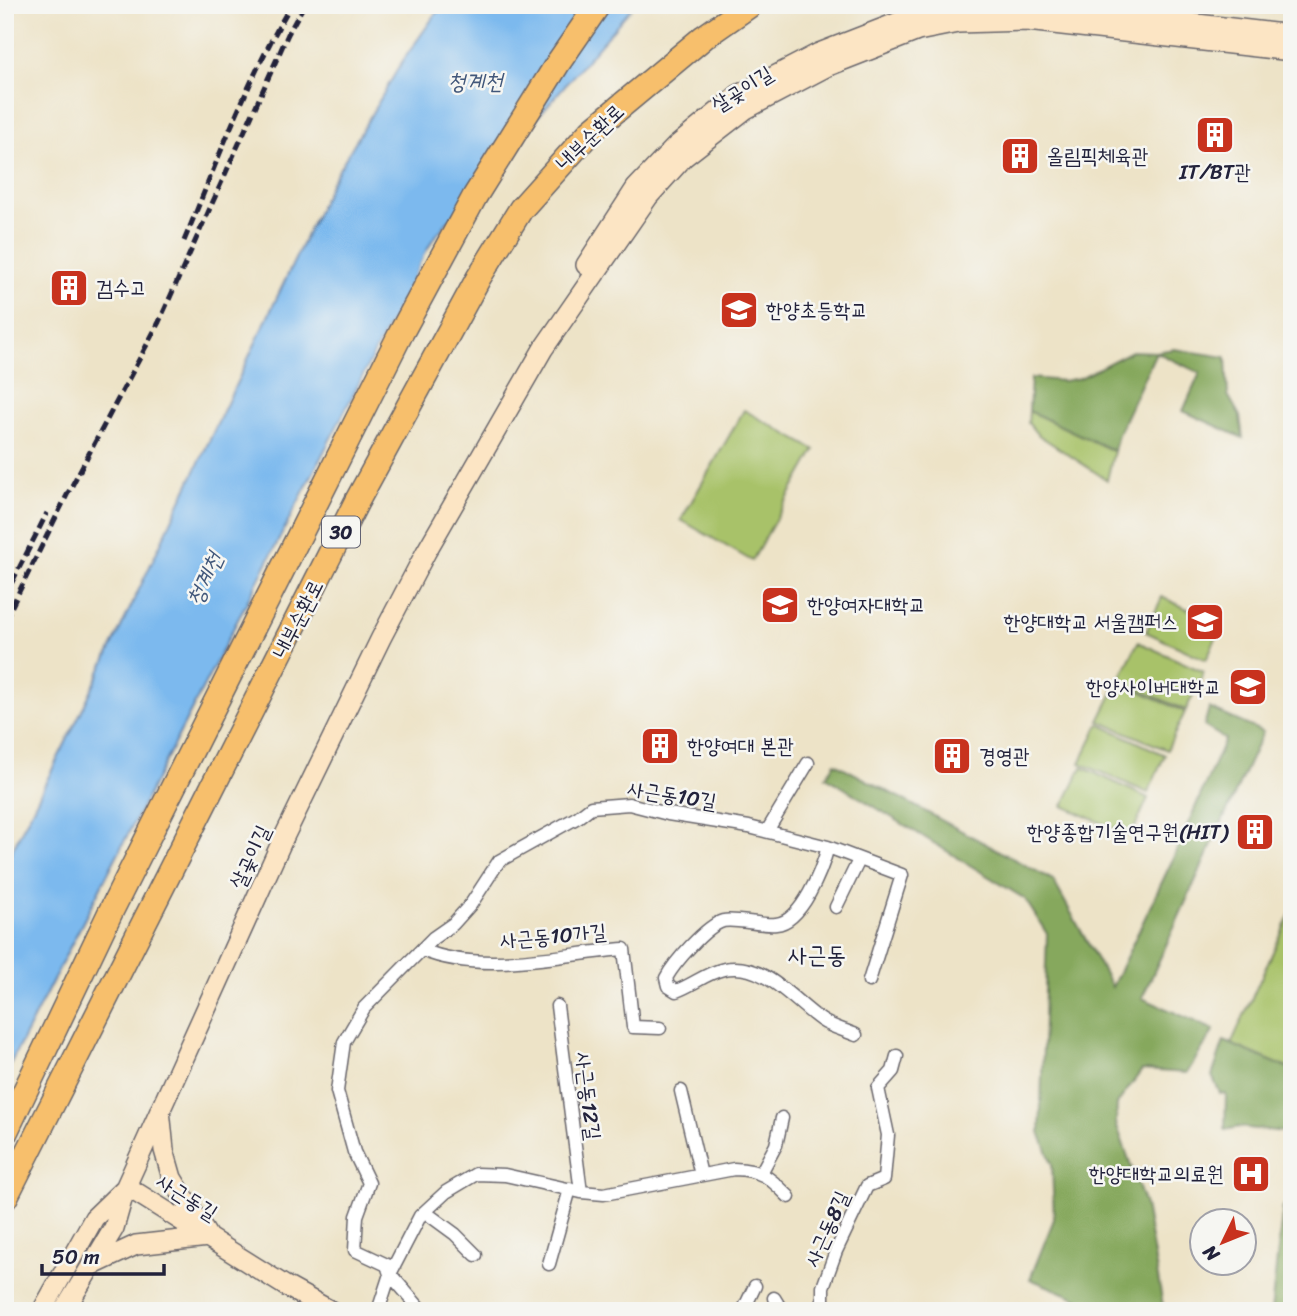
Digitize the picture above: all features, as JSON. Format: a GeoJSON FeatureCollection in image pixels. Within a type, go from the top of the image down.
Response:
{"type":"FeatureCollection","features":[{"type":"Feature","properties":{"kind":"highway","name":"내부순환로"},"geometry":{"type":"LineString","coordinates":[[5,1133],[110,913],[401,333],[475,196],[558,63],[598,5]]}},
{"type":"Feature","properties":{"kind":"highway","name":"내부순환로"},"geometry":{"type":"LineString","coordinates":[[5,1198],[357,501],[479,277],[521,209],[591,131],[704,37],[750,5]]}},
{"type":"Feature","properties":{"kind":"highway"},"geometry":{"type":"LineString","coordinates":[[5,1214],[36,1137]]}},
{"type":"Feature","properties":{"kind":"main road","name":"살곶이길"},"geometry":{"type":"LineString","coordinates":[[426,552],[439,511],[534,346],[636,188],[675,147],[738,95],[819,53],[914,16],[956,7],[1008,5]]}},
{"type":"Feature","properties":{"kind":"main road"},"geometry":{"type":"LineString","coordinates":[[1033,5],[1292,35]]}},
{"type":"Feature","properties":{"kind":"main road","name":"살곶이길"},"geometry":{"type":"LineString","coordinates":[[64,1311],[114,1228],[126,1186],[283,839],[426,552],[543,349],[648,197],[684,157],[746,109],[826,67],[918,31],[958,23],[1027,21],[1292,51]]}},
{"type":"Feature","properties":{"kind":"main road"},"geometry":{"type":"LineString","coordinates":[[91,1266],[136,1245],[208,1237],[172,1178],[164,1150],[160,1110]]}},
{"type":"Feature","properties":{"kind":"main road","name":"살곶이길"},"geometry":{"type":"LineString","coordinates":[[42,1311],[94,1218],[126,1186]]}},
{"type":"Feature","properties":{"kind":"main road","name":"사근동길"},"geometry":{"type":"LineString","coordinates":[[126,1186],[284,1285],[331,1311]]}},
{"type":"Feature","properties":{"kind":"street"},"geometry":{"type":"LineString","coordinates":[[767,831],[808,763]]}},
{"type":"Feature","properties":{"kind":"street","name":"사근동10길"},"geometry":{"type":"LineString","coordinates":[[422,950],[433,938],[453,924],[471,904],[499,861],[591,807],[629,804],[668,814],[767,831],[828,847],[902,875],[869,981]]}},
{"type":"Feature","properties":{"kind":"street"},"geometry":{"type":"LineString","coordinates":[[828,847],[820,874],[795,915],[779,925],[722,921],[704,934],[672,967],[666,978],[668,986],[676,991],[712,972],[729,968],[748,970],[768,977],[823,1022],[856,1035]]}},
{"type":"Feature","properties":{"kind":"street"},"geometry":{"type":"LineString","coordinates":[[836,907],[859,860]]}},
{"type":"Feature","properties":{"kind":"street","name":"사근동10가길"},"geometry":{"type":"LineString","coordinates":[[422,950],[461,960],[502,961],[624,949],[632,1027],[660,1028]]}},
{"type":"Feature","properties":{"kind":"street"},"geometry":{"type":"LineString","coordinates":[[422,950],[363,1008],[344,1042],[337,1091],[354,1152],[369,1184],[357,1216],[355,1250],[387,1265],[390,1274],[422,1311]]}},
{"type":"Feature","properties":{"kind":"street","name":"사근동12길"},"geometry":{"type":"LineString","coordinates":[[549,1264],[575,1190],[558,1006]]}},
{"type":"Feature","properties":{"kind":"street","name":"사근동8길"},"geometry":{"type":"LineString","coordinates":[[823,1311],[823,1287],[836,1251],[867,1186],[884,1179],[888,1135],[878,1088],[892,1071],[897,1056]]}},
{"type":"Feature","properties":{"kind":"street"},"geometry":{"type":"LineString","coordinates":[[681,1091],[701,1175]]}},
{"type":"Feature","properties":{"kind":"street"},"geometry":{"type":"LineString","coordinates":[[761,1173],[776,1145],[782,1118]]}},
{"type":"Feature","properties":{"kind":"street"},"geometry":{"type":"LineString","coordinates":[[378,1311],[390,1274],[420,1216],[446,1192],[476,1174],[505,1175],[604,1194],[734,1169],[754,1169],[769,1177],[789,1197]]}},
{"type":"Feature","properties":{"kind":"street"},"geometry":{"type":"LineString","coordinates":[[425,1212],[455,1234],[476,1255]]}},
{"type":"Feature","properties":{"kind":"street"},"geometry":{"type":"LineString","coordinates":[[743,1311],[755,1286]]}},
{"type":"Feature","properties":{"kind":"street"},"geometry":{"type":"LineString","coordinates":[[774,1298],[782,1311]]}},
{"type":"Feature","properties":{"kind":"green space"},"geometry":{"type":"Polygon","coordinates":[[[1174,349],[1226,357],[1228,395],[1240,416],[1243,438],[1183,411],[1200,373],[1156,352],[1174,349]]]}},
{"type":"Feature","properties":{"kind":"green space"},"geometry":{"type":"Polygon","coordinates":[[[1132,351],[1156,352],[1118,434],[1114,451],[1029,411],[1031,378],[1063,381],[1080,378],[1132,351]]]}},
{"type":"Feature","properties":{"kind":"green space"},"geometry":{"type":"Polygon","coordinates":[[[744,410],[815,450],[752,561],[681,520],[744,410]]]}},
{"type":"Feature","properties":{"kind":"green space"},"geometry":{"type":"Polygon","coordinates":[[[1029,411],[1114,451],[1107,480],[1037,434],[1028,423],[1029,411]]]}},
{"type":"Feature","properties":{"kind":"green space"},"geometry":{"type":"Polygon","coordinates":[[[1162,597],[1222,625],[1206,660],[1146,632],[1162,597]]]}},
{"type":"Feature","properties":{"kind":"green space"},"geometry":{"type":"Polygon","coordinates":[[[1138,642],[1204,672],[1186,710],[1123,683],[1185,712],[1167,750],[1099,721],[1138,642]]]}},
{"type":"Feature","properties":{"kind":"green space"},"geometry":{"type":"Polygon","coordinates":[[[1209,708],[1263,732],[1142,998],[1214,1030],[1187,1073],[1142,1070],[1117,1104],[1116,1123],[1145,1205],[1164,1311],[1090,1311],[1086,1302],[1030,1279],[1054,1219],[1052,1164],[1040,1132],[1047,934],[1025,899],[826,777],[835,763],[1053,880],[1112,987],[1171,863],[1225,739],[1204,726],[1209,708]]]}},
{"type":"Feature","properties":{"kind":"green space"},"geometry":{"type":"Polygon","coordinates":[[[1099,724],[1165,755],[1148,793],[1080,763],[1099,724]]]}},
{"type":"Feature","properties":{"kind":"green space"},"geometry":{"type":"Polygon","coordinates":[[[1082,767],[1148,798],[1131,836],[1063,806],[1082,767]]]}},
{"type":"Feature","properties":{"kind":"green space"},"geometry":{"type":"Polygon","coordinates":[[[1292,910],[1292,1070],[1231,1044],[1292,910]]]}},
{"type":"Feature","properties":{"kind":"green space"},"geometry":{"type":"Polygon","coordinates":[[[1224,1041],[1292,1070],[1292,1133],[1239,1127],[1225,1130],[1226,1094],[1220,1093],[1212,1076],[1224,1041]]]}},
{"type":"Feature","properties":{"kind":"green space"},"geometry":{"type":"Polygon","coordinates":[[[1283,1206],[1292,1207],[1292,1311],[1271,1311],[1283,1206]]]}},
{"type":"Feature","properties":{"kind":"water","name":"청계천"},"geometry":{"type":"Polygon","coordinates":[[[442,5],[634,5],[433,239],[5,1074],[5,864],[83,708],[331,183],[402,62],[442,5]]]}},
{"type":"Feature","properties":{"kind":"pier"},"geometry":{"type":"Polygon","coordinates":[[[427,250],[430,252],[213,674],[427,250]]]}},
{"type":"Feature","properties":{"kind":"railway"},"geometry":{"type":"LineString","coordinates":[[184,241],[247,92],[291,5]]}},
{"type":"Feature","properties":{"kind":"railway"},"geometry":{"type":"LineString","coordinates":[[5,620],[68,493],[159,322],[288,34],[304,5]]}},
{"type":"Feature","properties":{"kind":"railway"},"geometry":{"type":"LineString","coordinates":[[5,596],[47,513]]}},
{"type":"Feature","properties":{"kind":"place","name":"IT/BT관"},"geometry":{"type":"Point","coordinates":[1215,135]}},
{"type":"Feature","properties":{"kind":"place","name":"올림픽체육관"},"geometry":{"type":"Point","coordinates":[1020,156]}},
{"type":"Feature","properties":{"kind":"place","name":"검수고"},"geometry":{"type":"Point","coordinates":[69,288]}},
{"type":"Feature","properties":{"kind":"place","name":"한양초등학교"},"geometry":{"type":"Point","coordinates":[739,310]}},
{"type":"Feature","properties":{"kind":"place","name":"한양여자대학교"},"geometry":{"type":"Point","coordinates":[780,605]}},
{"type":"Feature","properties":{"kind":"place","name":"한양대학교 서울캠퍼스"},"geometry":{"type":"Point","coordinates":[1205,622]}},
{"type":"Feature","properties":{"kind":"place","name":"한양사이버대학교"},"geometry":{"type":"Point","coordinates":[1248,687]}},
{"type":"Feature","properties":{"kind":"place","name":"한양여대 본관"},"geometry":{"type":"Point","coordinates":[660,746]}},
{"type":"Feature","properties":{"kind":"place","name":"경영관"},"geometry":{"type":"Point","coordinates":[952,756]}},
{"type":"Feature","properties":{"kind":"place","name":"한양종합기술연구원(HIT)"},"geometry":{"type":"Point","coordinates":[1255,832]}},
{"type":"Feature","properties":{"kind":"place","name":"한양대학교의료원"},"geometry":{"type":"Point","coordinates":[1251,1174]}},
{"type":"Feature","properties":{"kind":"district","name":"사근동"},"geometry":{"type":"Point","coordinates":[817,955]}}]}
